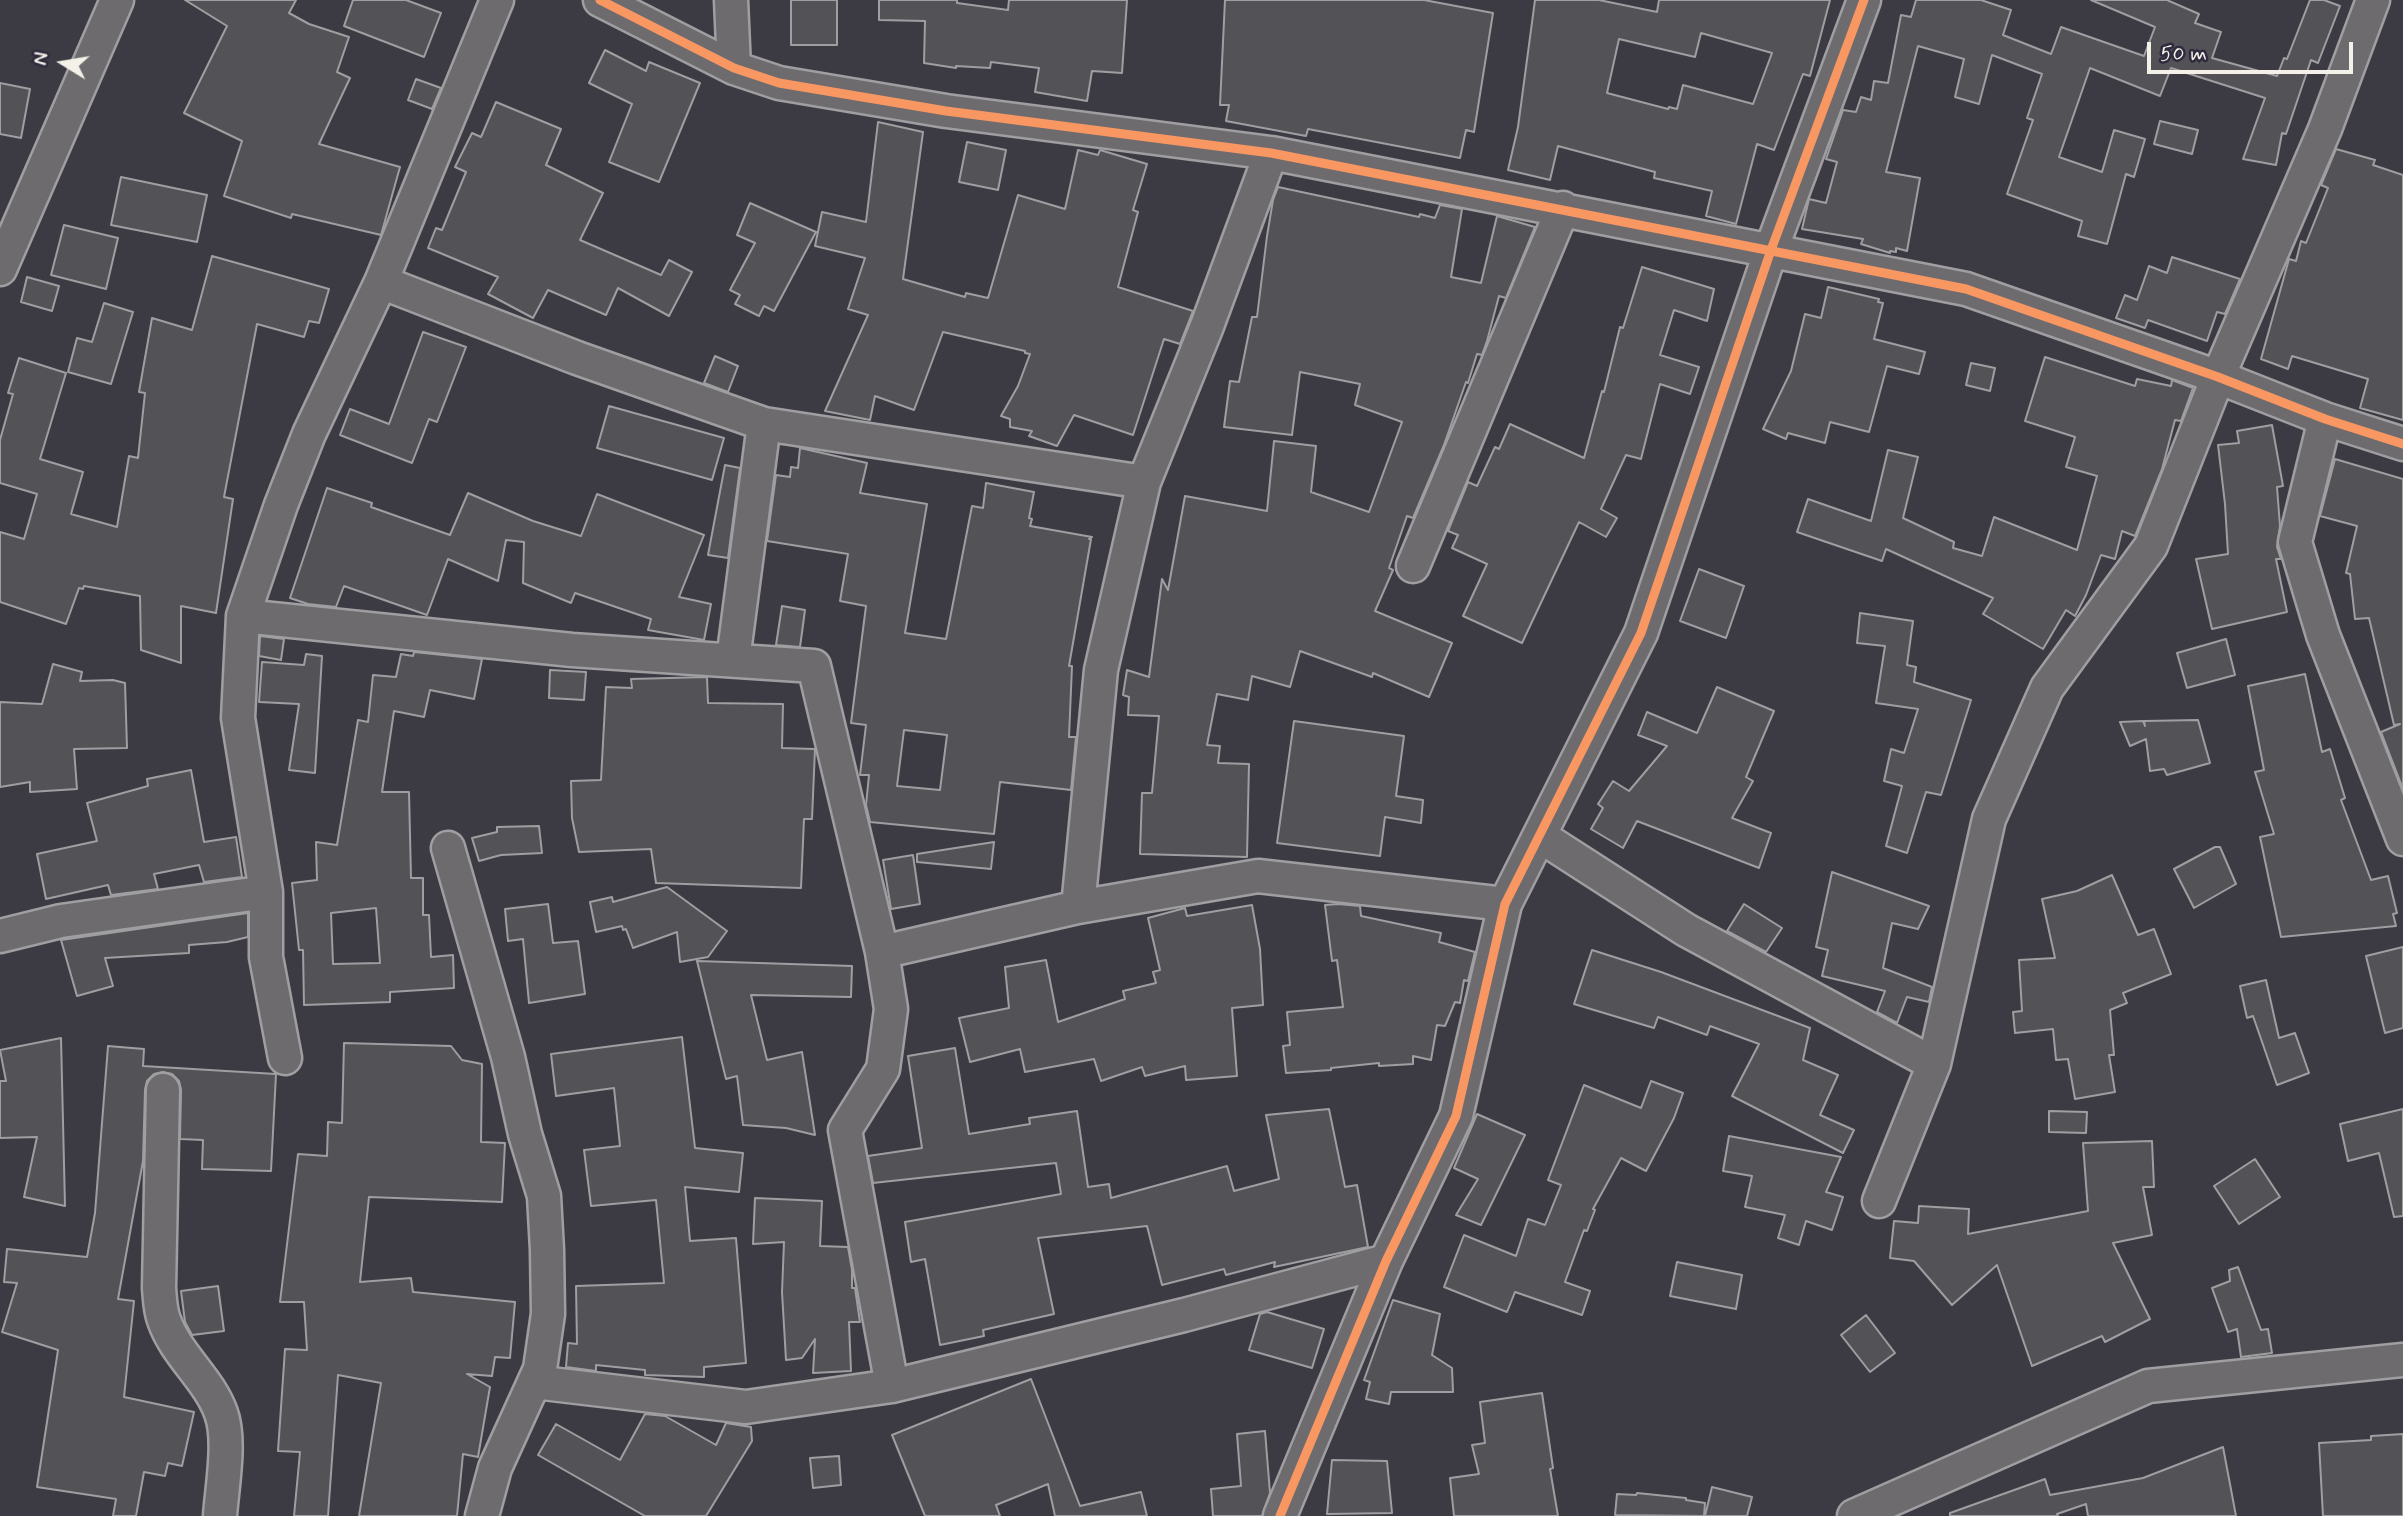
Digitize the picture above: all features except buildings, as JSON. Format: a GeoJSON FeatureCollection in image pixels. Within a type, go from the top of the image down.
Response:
{"type":"FeatureCollection","features":[{"type":"Feature","properties":{"kind":"street"},"geometry":{"type":"LineString","coordinates":[[0,269],[117,0]]}},
{"type":"Feature","properties":{"kind":"street"},"geometry":{"type":"LineString","coordinates":[[285,1058],[267,957],[266,892],[239,718],[243,616],[281,505],[309,434],[381,282],[496,0]]}},
{"type":"Feature","properties":{"kind":"street"},"geometry":{"type":"LineString","coordinates":[[600,0],[734,68],[779,83],[946,111],[1271,153],[1966,289],[2218,377],[2325,419],[2403,444]]}},
{"type":"Feature","properties":{"kind":"street"},"geometry":{"type":"LineString","coordinates":[[731,0],[734,68]]}},
{"type":"Feature","properties":{"kind":"street"},"geometry":{"type":"LineString","coordinates":[[1280,1516],[1386,1261],[1457,1116],[1505,904],[1641,633],[1771,250],[1864,0]]}},
{"type":"Feature","properties":{"kind":"street"},"geometry":{"type":"LineString","coordinates":[[1879,1201],[1934,1064],[1989,819],[2047,688],[2151,546],[2218,377],[2325,129],[2373,0]]}},
{"type":"Feature","properties":{"kind":"street"},"geometry":{"type":"LineString","coordinates":[[1078,907],[1101,670],[1143,482],[1207,326],[1271,153]]}},
{"type":"Feature","properties":{"kind":"street"},"geometry":{"type":"LineString","coordinates":[[1413,566],[1563,208]]}},
{"type":"Feature","properties":{"kind":"street"},"geometry":{"type":"LineString","coordinates":[[381,282],[577,358],[764,424],[1143,482]]}},
{"type":"Feature","properties":{"kind":"street"},"geometry":{"type":"LineString","coordinates":[[2325,419],[2295,542],[2323,635],[2403,839]]}},
{"type":"Feature","properties":{"kind":"street"},"geometry":{"type":"LineString","coordinates":[[733,660],[764,424]]}},
{"type":"Feature","properties":{"kind":"street"},"geometry":{"type":"LineString","coordinates":[[243,616],[572,650],[814,666],[882,952],[891,1009],[883,1069],[845,1130],[892,1386]]}},
{"type":"Feature","properties":{"kind":"street"},"geometry":{"type":"LineString","coordinates":[[1540,836],[1686,930],[1934,1064]]}},
{"type":"Feature","properties":{"kind":"street"},"geometry":{"type":"LineString","coordinates":[[448,848],[544,1196],[548,1314],[540,1369],[495,1468],[482,1516]]}},
{"type":"Feature","properties":{"kind":"street"},"geometry":{"type":"LineString","coordinates":[[882,952],[1078,907],[1258,876],[1505,904]]}},
{"type":"Feature","properties":{"kind":"street"},"geometry":{"type":"LineString","coordinates":[[0,936],[61,921],[266,892]]}},
{"type":"Feature","properties":{"kind":"street"},"geometry":{"type":"LineString","coordinates":[[163,1090],[159,1288],[163,1319],[174,1340],[215,1399],[223,1416],[226,1434],[220,1516]]}},
{"type":"Feature","properties":{"kind":"street"},"geometry":{"type":"LineString","coordinates":[[534,1381],[746,1407],[892,1386],[1184,1315],[1386,1261]]}},
{"type":"Feature","properties":{"kind":"street"},"geometry":{"type":"LineString","coordinates":[[1854,1516],[2148,1386],[2403,1360]]}},
{"type":"Feature","properties":{"kind":"cycle path"},"geometry":{"type":"LineString","coordinates":[[600,0],[734,68],[779,83],[946,111],[1271,153],[1966,289],[2218,377],[2325,419],[2403,444]]}},
{"type":"Feature","properties":{"kind":"cycle path"},"geometry":{"type":"LineString","coordinates":[[1280,1516],[1386,1261],[1456,1116],[1505,904],[1641,633],[1771,250],[1864,0]]}}]}
